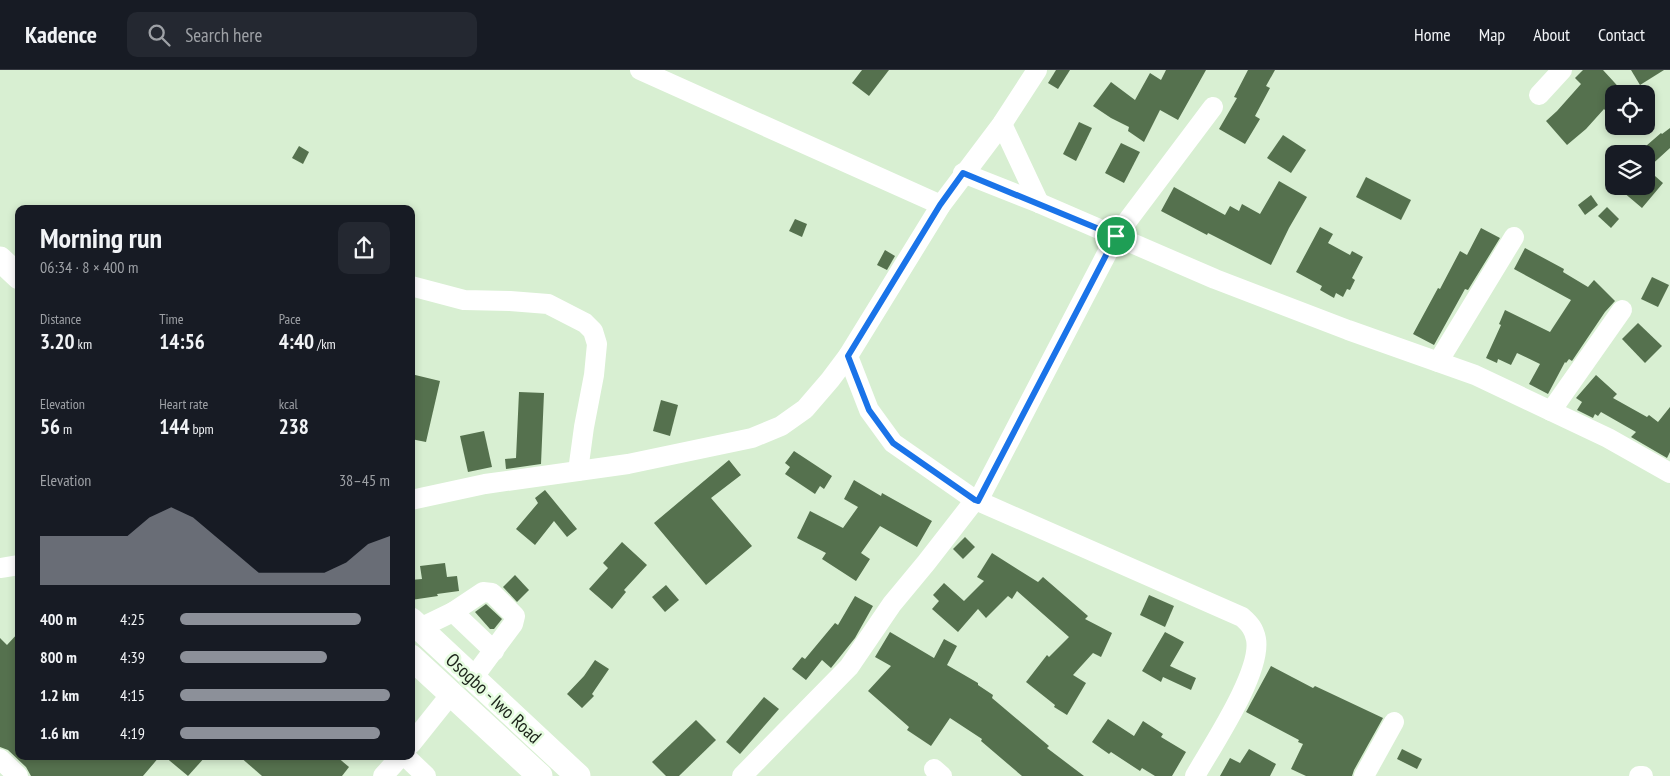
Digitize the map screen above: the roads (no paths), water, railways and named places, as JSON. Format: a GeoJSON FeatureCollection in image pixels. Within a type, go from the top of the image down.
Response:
{"type":"FeatureCollection","features":[{"type":"Feature","properties":{"kind":"main road"},"geometry":{"type":"LineString","coordinates":[[0,259],[15,273]]}},
{"type":"Feature","properties":{"kind":"main road","name":"Osogbo - Iwo Road"},"geometry":{"type":"LineString","coordinates":[[416,624],[578,776]]}},
{"type":"Feature","properties":{"kind":"main road","name":"Osogbo - Iwo Road"},"geometry":{"type":"LineString","coordinates":[[415,660],[540,776]]}},
{"type":"Feature","properties":{"kind":"street"},"geometry":{"type":"LineString","coordinates":[[640,70],[940,205]]}},
{"type":"Feature","properties":{"kind":"street"},"geometry":{"type":"LineString","coordinates":[[415,499],[485,484],[628,464],[752,438],[781,426],[805,409],[848,356],[940,205],[1002,124],[1037,70]]}},
{"type":"Feature","properties":{"kind":"street"},"geometry":{"type":"LineString","coordinates":[[1539,95],[1562,70]]}},
{"type":"Feature","properties":{"kind":"street"},"geometry":{"type":"LineString","coordinates":[[742,776],[848,667],[892,604],[976,500],[1116,236],[1214,107]]}},
{"type":"Feature","properties":{"kind":"street"},"geometry":{"type":"LineString","coordinates":[[1002,124],[1039,204]]}},
{"type":"Feature","properties":{"kind":"street"},"geometry":{"type":"LineString","coordinates":[[963,173],[1224,282],[1475,375],[1608,438],[1670,474]]}},
{"type":"Feature","properties":{"kind":"street"},"geometry":{"type":"LineString","coordinates":[[1438,362],[1514,237]]}},
{"type":"Feature","properties":{"kind":"street"},"geometry":{"type":"LineString","coordinates":[[415,287],[464,300],[548,304],[585,323],[593,331],[596,344],[594,375],[578,470]]}},
{"type":"Feature","properties":{"kind":"street"},"geometry":{"type":"LineString","coordinates":[[1550,410],[1622,310]]}},
{"type":"Feature","properties":{"kind":"street"},"geometry":{"type":"LineString","coordinates":[[848,356],[869,410],[893,443],[976,500],[1242,617],[1253,627],[1257,642],[1254,667],[1234,709],[1196,776]]}},
{"type":"Feature","properties":{"kind":"street"},"geometry":{"type":"LineString","coordinates":[[0,568],[15,566]]}},
{"type":"Feature","properties":{"kind":"street"},"geometry":{"type":"LineString","coordinates":[[416,624],[453,612],[483,592],[492,593],[515,616],[513,624],[473,678]]}},
{"type":"Feature","properties":{"kind":"street"},"geometry":{"type":"LineString","coordinates":[[453,612],[494,651]]}},
{"type":"Feature","properties":{"kind":"street"},"geometry":{"type":"LineString","coordinates":[[415,739],[451,694]]}},
{"type":"Feature","properties":{"kind":"street"},"geometry":{"type":"LineString","coordinates":[[1364,776],[1394,722]]}},
{"type":"Feature","properties":{"kind":"street"},"geometry":{"type":"LineString","coordinates":[[0,759],[18,776]]}},
{"type":"Feature","properties":{"kind":"street"},"geometry":{"type":"LineString","coordinates":[[383,776],[397,760]]}},
{"type":"Feature","properties":{"kind":"street"},"geometry":{"type":"LineString","coordinates":[[409,760],[426,776]]}}]}
